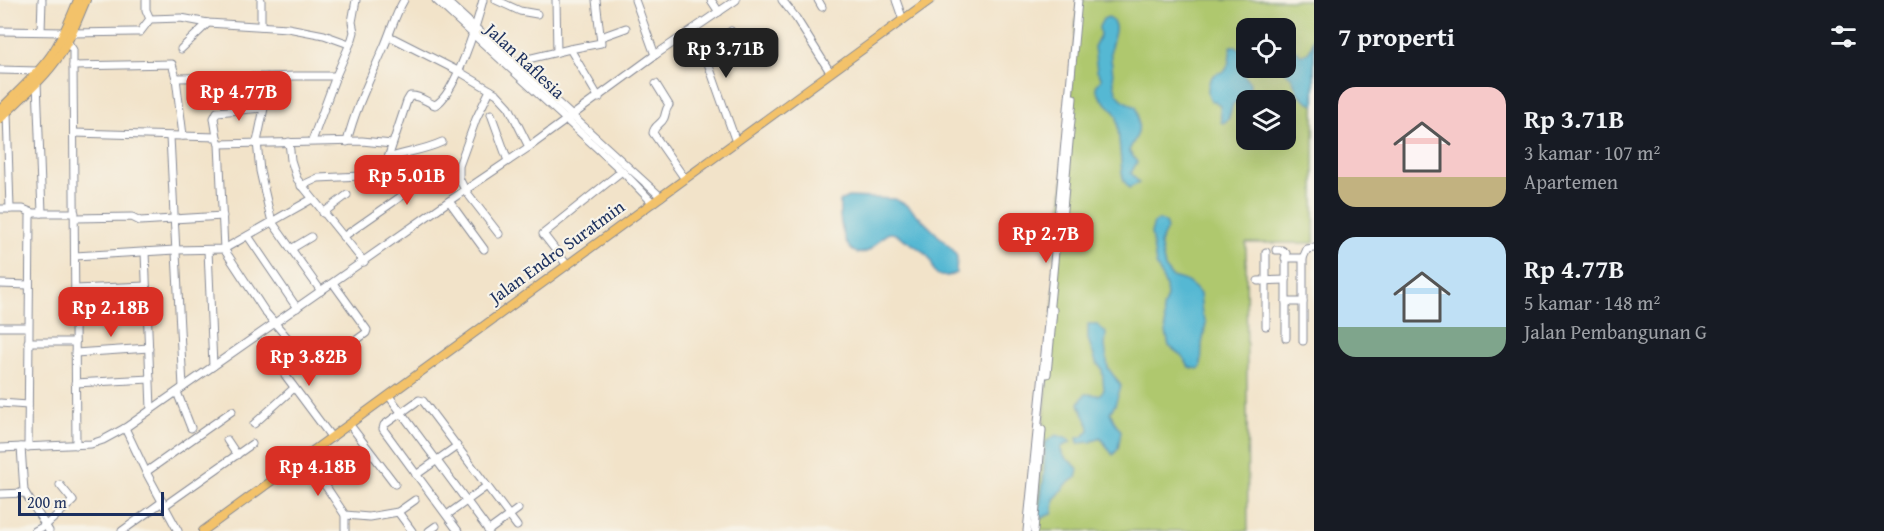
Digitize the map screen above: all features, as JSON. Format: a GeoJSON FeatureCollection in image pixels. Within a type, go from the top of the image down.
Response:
{"type":"FeatureCollection","features":[{"type":"Feature","properties":{"kind":"main road"},"geometry":{"type":"LineString","coordinates":[[2,114],[68,35],[78,0]]}},
{"type":"Feature","properties":{"kind":"main road"},"geometry":{"type":"LineString","coordinates":[[2,114],[37,82],[57,59],[86,0]]}},
{"type":"Feature","properties":{"kind":"main road","name":"Jalan Endro Suratmin"},"geometry":{"type":"LineString","coordinates":[[203,531],[930,0]]}},
{"type":"Feature","properties":{"kind":"street"},"geometry":{"type":"LineString","coordinates":[[42,0],[42,31]]}},
{"type":"Feature","properties":{"kind":"street"},"geometry":{"type":"LineString","coordinates":[[146,0],[146,10],[150,19]]}},
{"type":"Feature","properties":{"kind":"street"},"geometry":{"type":"LineString","coordinates":[[261,0],[261,26]]}},
{"type":"Feature","properties":{"kind":"street"},"geometry":{"type":"LineString","coordinates":[[312,141],[353,35],[351,22],[356,0]]}},
{"type":"Feature","properties":{"kind":"street"},"geometry":{"type":"LineString","coordinates":[[347,142],[360,100],[389,36],[396,13],[404,0]]}},
{"type":"Feature","properties":{"kind":"street","name":"Jalan Raflesia"},"geometry":{"type":"LineString","coordinates":[[436,0],[474,31],[569,118]]}},
{"type":"Feature","properties":{"kind":"street","name":"Jalan Raflesia"},"geometry":{"type":"LineString","coordinates":[[445,0],[474,31]]}},
{"type":"Feature","properties":{"kind":"street"},"geometry":{"type":"LineString","coordinates":[[302,186],[318,178],[384,175],[392,144],[410,96],[437,105],[459,72],[483,0]]}},
{"type":"Feature","properties":{"kind":"street"},"geometry":{"type":"LineString","coordinates":[[496,0],[520,11],[537,14]]}},
{"type":"Feature","properties":{"kind":"street"},"geometry":{"type":"LineString","coordinates":[[556,0],[557,52]]}},
{"type":"Feature","properties":{"kind":"street"},"geometry":{"type":"LineString","coordinates":[[511,64],[601,43],[596,0]]}},
{"type":"Feature","properties":{"kind":"street"},"geometry":{"type":"LineString","coordinates":[[635,0],[655,56]]}},
{"type":"Feature","properties":{"kind":"street"},"geometry":{"type":"LineString","coordinates":[[711,0],[719,12]]}},
{"type":"Feature","properties":{"kind":"street"},"geometry":{"type":"LineString","coordinates":[[0,448],[98,442],[124,428],[529,147],[736,0]]}},
{"type":"Feature","properties":{"kind":"street"},"geometry":{"type":"LineString","coordinates":[[782,0],[831,72]]}},
{"type":"Feature","properties":{"kind":"street"},"geometry":{"type":"LineString","coordinates":[[897,0],[903,20]]}},
{"type":"Feature","properties":{"kind":"street"},"geometry":{"type":"LineString","coordinates":[[1027,531],[1078,0]]}},
{"type":"Feature","properties":{"kind":"street"},"geometry":{"type":"LineString","coordinates":[[1034,531],[1083,0]]}},
{"type":"Feature","properties":{"kind":"street"},"geometry":{"type":"LineString","coordinates":[[150,19],[181,18],[208,23],[306,30],[349,44]]}},
{"type":"Feature","properties":{"kind":"street"},"geometry":{"type":"LineString","coordinates":[[0,31],[42,31],[68,35],[140,32],[150,19]]}},
{"type":"Feature","properties":{"kind":"street"},"geometry":{"type":"LineString","coordinates":[[182,49],[208,23]]}},
{"type":"Feature","properties":{"kind":"street"},"geometry":{"type":"LineString","coordinates":[[601,36],[626,28]]}},
{"type":"Feature","properties":{"kind":"street"},"geometry":{"type":"LineString","coordinates":[[693,30],[697,45],[704,50],[736,142]]}},
{"type":"Feature","properties":{"kind":"street"},"geometry":{"type":"LineString","coordinates":[[704,50],[731,31]]}},
{"type":"Feature","properties":{"kind":"street"},"geometry":{"type":"LineString","coordinates":[[68,35],[73,50],[74,66],[76,445]]}},
{"type":"Feature","properties":{"kind":"street"},"geometry":{"type":"LineString","coordinates":[[389,36],[490,90],[509,106],[529,147]]}},
{"type":"Feature","properties":{"kind":"street"},"geometry":{"type":"LineString","coordinates":[[570,49],[598,98]]}},
{"type":"Feature","properties":{"kind":"street"},"geometry":{"type":"LineString","coordinates":[[74,66],[172,64],[176,78],[183,136]]}},
{"type":"Feature","properties":{"kind":"street"},"geometry":{"type":"LineString","coordinates":[[0,70],[38,71]]}},
{"type":"Feature","properties":{"kind":"street"},"geometry":{"type":"LineString","coordinates":[[176,78],[336,76]]}},
{"type":"Feature","properties":{"kind":"street"},"geometry":{"type":"LineString","coordinates":[[267,77],[257,142],[260,171],[272,222],[321,291]]}},
{"type":"Feature","properties":{"kind":"street"},"geometry":{"type":"LineString","coordinates":[[37,82],[42,213]]}},
{"type":"Feature","properties":{"kind":"street"},"geometry":{"type":"LineString","coordinates":[[656,84],[669,105],[665,110],[664,119],[653,128],[652,133],[685,179]]}},
{"type":"Feature","properties":{"kind":"street"},"geometry":{"type":"LineString","coordinates":[[490,90],[476,119],[459,166],[459,178],[465,190],[499,234]]}},
{"type":"Feature","properties":{"kind":"street"},"geometry":{"type":"LineString","coordinates":[[264,108],[215,113],[214,127],[218,141],[224,249],[274,324],[291,342]]}},
{"type":"Feature","properties":{"kind":"street"},"geometry":{"type":"LineString","coordinates":[[2,114],[10,209]]}},
{"type":"Feature","properties":{"kind":"street"},"geometry":{"type":"LineString","coordinates":[[491,114],[508,161]]}},
{"type":"Feature","properties":{"kind":"street"},"geometry":{"type":"LineString","coordinates":[[569,118],[653,203]]}},
{"type":"Feature","properties":{"kind":"street"},"geometry":{"type":"LineString","coordinates":[[569,118],[661,197]]}},
{"type":"Feature","properties":{"kind":"street"},"geometry":{"type":"LineString","coordinates":[[74,133],[183,136],[218,141],[362,141],[392,144]]}},
{"type":"Feature","properties":{"kind":"street"},"geometry":{"type":"LineString","coordinates":[[170,137],[180,389],[191,428]]}},
{"type":"Feature","properties":{"kind":"street"},"geometry":{"type":"LineString","coordinates":[[289,142],[294,172],[302,186],[364,262]]}},
{"type":"Feature","properties":{"kind":"street"},"geometry":{"type":"LineString","coordinates":[[388,158],[442,142]]}},
{"type":"Feature","properties":{"kind":"street"},"geometry":{"type":"LineString","coordinates":[[567,266],[543,234],[622,171]]}},
{"type":"Feature","properties":{"kind":"street"},"geometry":{"type":"LineString","coordinates":[[343,237],[416,186]]}},
{"type":"Feature","properties":{"kind":"street"},"geometry":{"type":"LineString","coordinates":[[323,213],[347,195]]}},
{"type":"Feature","properties":{"kind":"street"},"geometry":{"type":"LineString","coordinates":[[75,256],[224,249],[312,199]]}},
{"type":"Feature","properties":{"kind":"street"},"geometry":{"type":"LineString","coordinates":[[449,201],[484,249]]}},
{"type":"Feature","properties":{"kind":"street"},"geometry":{"type":"LineString","coordinates":[[0,209],[27,209],[33,213],[75,216],[132,217],[139,221],[223,216]]}},
{"type":"Feature","properties":{"kind":"street"},"geometry":{"type":"LineString","coordinates":[[33,213],[29,219],[28,405],[22,485],[48,528]]}},
{"type":"Feature","properties":{"kind":"street"},"geometry":{"type":"LineString","coordinates":[[248,236],[297,308]]}},
{"type":"Feature","properties":{"kind":"street"},"geometry":{"type":"LineString","coordinates":[[291,249],[311,237]]}},
{"type":"Feature","properties":{"kind":"street"},"geometry":{"type":"LineString","coordinates":[[1303,341],[1303,258],[1307,249],[1314,248]]}},
{"type":"Feature","properties":{"kind":"street"},"geometry":{"type":"LineString","coordinates":[[208,250],[213,366]]}},
{"type":"Feature","properties":{"kind":"street"},"geometry":{"type":"LineString","coordinates":[[1276,250],[1285,252],[1286,338]]}},
{"type":"Feature","properties":{"kind":"street"},"geometry":{"type":"LineString","coordinates":[[145,252],[152,409]]}},
{"type":"Feature","properties":{"kind":"street"},"geometry":{"type":"LineString","coordinates":[[1266,252],[1262,281],[1266,326]]}},
{"type":"Feature","properties":{"kind":"street"},"geometry":{"type":"LineString","coordinates":[[1285,258],[1303,258]]}},
{"type":"Feature","properties":{"kind":"street"},"geometry":{"type":"LineString","coordinates":[[1262,281],[1286,280]]}},
{"type":"Feature","properties":{"kind":"street"},"geometry":{"type":"LineString","coordinates":[[333,283],[367,330],[340,352]]}},
{"type":"Feature","properties":{"kind":"street"},"geometry":{"type":"LineString","coordinates":[[0,284],[29,285]]}},
{"type":"Feature","properties":{"kind":"street"},"geometry":{"type":"LineString","coordinates":[[75,289],[146,286]]}},
{"type":"Feature","properties":{"kind":"street"},"geometry":{"type":"LineString","coordinates":[[1286,302],[1304,302]]}},
{"type":"Feature","properties":{"kind":"street"},"geometry":{"type":"LineString","coordinates":[[75,322],[147,316]]}},
{"type":"Feature","properties":{"kind":"street"},"geometry":{"type":"LineString","coordinates":[[0,327],[28,327]]}},
{"type":"Feature","properties":{"kind":"street"},"geometry":{"type":"LineString","coordinates":[[326,340],[285,376],[332,438]]}},
{"type":"Feature","properties":{"kind":"street"},"geometry":{"type":"LineString","coordinates":[[28,342],[75,342]]}},
{"type":"Feature","properties":{"kind":"street"},"geometry":{"type":"LineString","coordinates":[[75,353],[149,348]]}},
{"type":"Feature","properties":{"kind":"street"},"geometry":{"type":"LineString","coordinates":[[75,383],[150,379]]}},
{"type":"Feature","properties":{"kind":"street"},"geometry":{"type":"LineString","coordinates":[[254,424],[294,388]]}},
{"type":"Feature","properties":{"kind":"street"},"geometry":{"type":"LineString","coordinates":[[389,396],[489,531],[518,509]]}},
{"type":"Feature","properties":{"kind":"street"},"geometry":{"type":"LineString","coordinates":[[458,531],[383,429],[384,425],[418,400],[423,400],[517,526]]}},
{"type":"Feature","properties":{"kind":"street"},"geometry":{"type":"LineString","coordinates":[[0,403],[28,405]]}},
{"type":"Feature","properties":{"kind":"street"},"geometry":{"type":"LineString","coordinates":[[146,472],[232,411]]}},
{"type":"Feature","properties":{"kind":"street"},"geometry":{"type":"LineString","coordinates":[[350,425],[395,484]]}},
{"type":"Feature","properties":{"kind":"street"},"geometry":{"type":"LineString","coordinates":[[124,428],[178,531]]}},
{"type":"Feature","properties":{"kind":"street"},"geometry":{"type":"LineString","coordinates":[[227,440],[237,455]]}},
{"type":"Feature","properties":{"kind":"street"},"geometry":{"type":"LineString","coordinates":[[123,531],[252,444]]}},
{"type":"Feature","properties":{"kind":"street"},"geometry":{"type":"LineString","coordinates":[[416,475],[457,446]]}},
{"type":"Feature","properties":{"kind":"street"},"geometry":{"type":"LineString","coordinates":[[303,459],[345,515],[345,531]]}},
{"type":"Feature","properties":{"kind":"street"},"geometry":{"type":"LineString","coordinates":[[35,531],[48,528],[73,501],[60,485]]}},
{"type":"Feature","properties":{"kind":"street"},"geometry":{"type":"LineString","coordinates":[[447,515],[487,486]]}},
{"type":"Feature","properties":{"kind":"street"},"geometry":{"type":"LineString","coordinates":[[0,494],[25,493]]}},
{"type":"Feature","properties":{"kind":"street"},"geometry":{"type":"LineString","coordinates":[[345,515],[369,517],[398,512],[415,500]]}},
{"type":"Feature","properties":{"kind":"street"},"geometry":{"type":"LineString","coordinates":[[398,512],[412,531]]}},
{"type":"Feature","properties":{"kind":"street"},"geometry":{"type":"LineString","coordinates":[[429,531],[436,526]]}},
{"type":"Feature","properties":{"kind":"green space"},"geometry":{"type":"Polygon","coordinates":[[[1078,0],[1314,0],[1314,243],[1246,243],[1248,531],[1035,531],[1078,0]]]}},
{"type":"Feature","properties":{"kind":"water"},"geometry":{"type":"Polygon","coordinates":[[[1108,17],[1115,26],[1111,52],[1116,91],[1123,100],[1136,107],[1138,116],[1138,132],[1129,151],[1137,162],[1131,173],[1139,183],[1129,188],[1122,173],[1117,117],[1099,95],[1096,86],[1102,79],[1097,71],[1094,47],[1100,35],[1099,27],[1103,19],[1108,17]]]}},
{"type":"Feature","properties":{"kind":"water"},"geometry":{"type":"Polygon","coordinates":[[[1314,36],[1314,105],[1298,93],[1292,78],[1296,78],[1296,51],[1300,55],[1307,53],[1314,36]]]}},
{"type":"Feature","properties":{"kind":"water"},"geometry":{"type":"Polygon","coordinates":[[[1231,46],[1236,46],[1236,78],[1246,78],[1250,83],[1248,90],[1236,90],[1236,102],[1233,104],[1228,120],[1223,123],[1220,106],[1215,101],[1211,101],[1208,86],[1213,76],[1227,69],[1231,46]]]}},
{"type":"Feature","properties":{"kind":"water"},"geometry":{"type":"Polygon","coordinates":[[[848,197],[895,199],[908,206],[953,250],[957,257],[956,273],[939,276],[925,253],[894,233],[884,236],[866,252],[858,253],[852,250],[847,244],[840,216],[840,201],[848,197]]]}},
{"type":"Feature","properties":{"kind":"water"},"geometry":{"type":"Polygon","coordinates":[[[1159,220],[1165,222],[1167,229],[1160,243],[1165,268],[1172,277],[1186,281],[1200,294],[1202,314],[1206,323],[1199,369],[1189,367],[1183,357],[1169,346],[1163,308],[1167,297],[1166,287],[1156,264],[1151,233],[1154,223],[1159,220]]]}},
{"type":"Feature","properties":{"kind":"water"},"geometry":{"type":"Polygon","coordinates":[[[1088,324],[1096,324],[1106,333],[1108,368],[1121,386],[1115,405],[1110,412],[1121,431],[1118,449],[1113,455],[1100,437],[1091,442],[1078,443],[1077,438],[1083,437],[1089,430],[1079,403],[1085,394],[1099,395],[1104,390],[1102,369],[1096,362],[1088,339],[1088,324]]]}},
{"type":"Feature","properties":{"kind":"water"},"geometry":{"type":"Polygon","coordinates":[[[1056,435],[1071,442],[1061,447],[1061,451],[1064,457],[1078,469],[1076,478],[1067,483],[1054,499],[1053,512],[1043,518],[1039,513],[1044,476],[1045,443],[1056,435]]]}}]}
